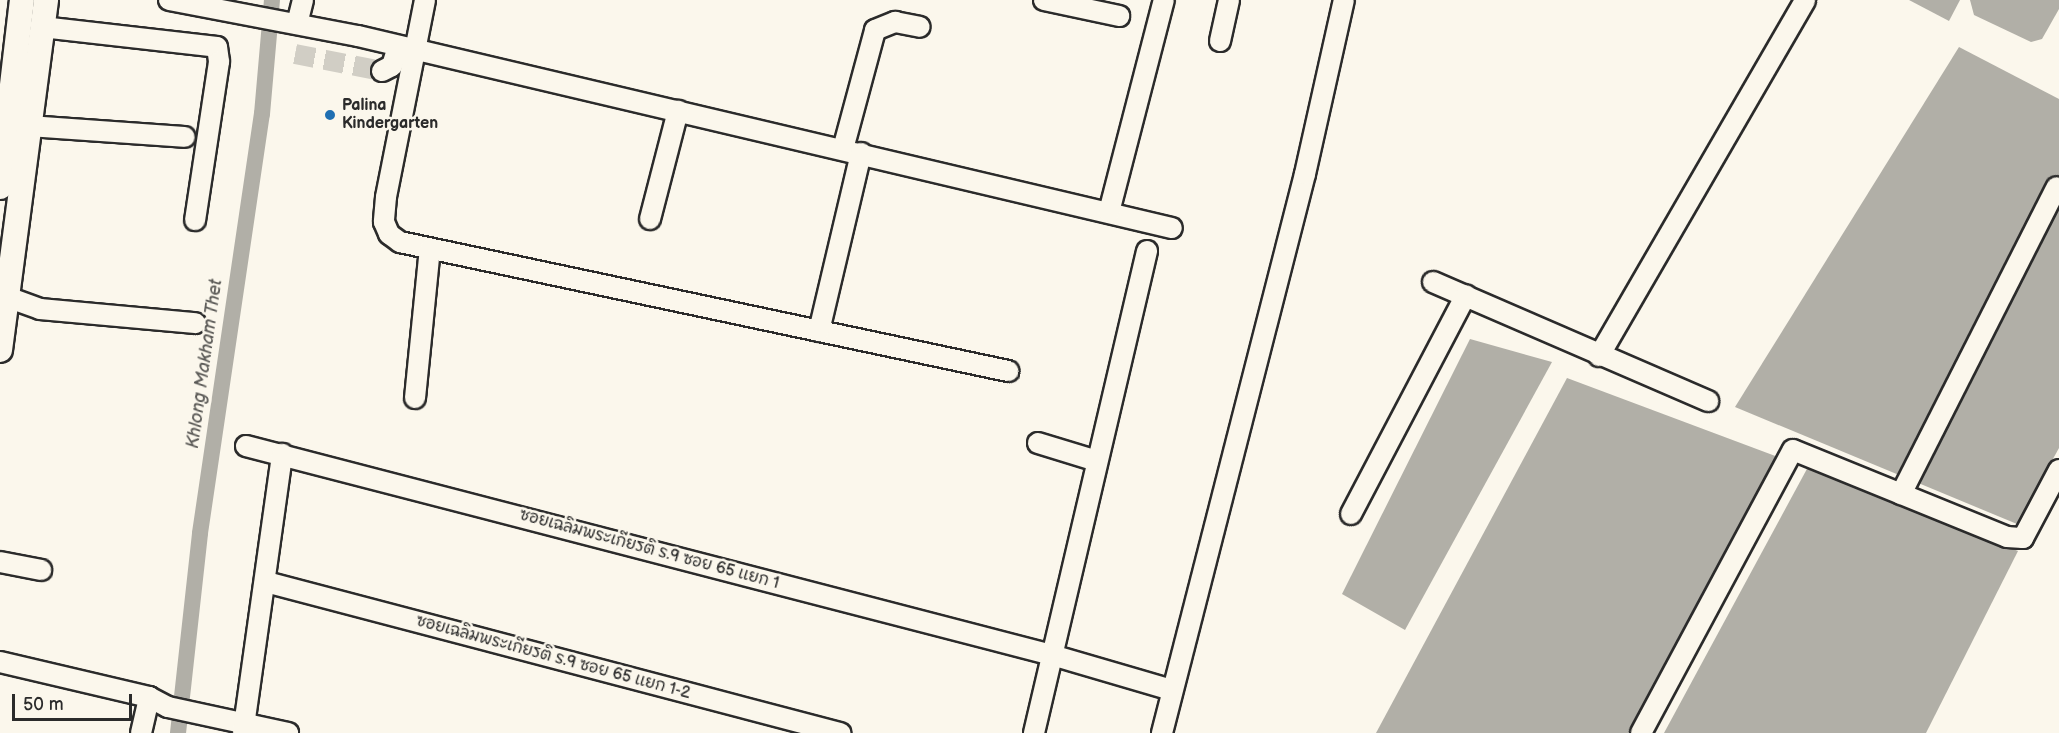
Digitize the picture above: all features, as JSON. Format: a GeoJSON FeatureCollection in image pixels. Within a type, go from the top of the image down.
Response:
{"type":"FeatureCollection","features":[{"type":"Feature","properties":{"kind":"main road"},"geometry":{"type":"LineString","coordinates":[[0,187],[5,100],[22,0]]}},
{"type":"Feature","properties":{"kind":"main road"},"geometry":{"type":"LineString","coordinates":[[0,350],[46,0]]}},
{"type":"Feature","properties":{"kind":"street"},"geometry":{"type":"LineString","coordinates":[[169,0],[251,14],[407,48],[1172,228]]}},
{"type":"Feature","properties":{"kind":"street"},"geometry":{"type":"LineString","coordinates":[[291,23],[303,0]]}},
{"type":"Feature","properties":{"kind":"street"},"geometry":{"type":"LineString","coordinates":[[425,0],[407,48],[384,222],[389,234],[400,242],[1008,371]]}},
{"type":"Feature","properties":{"kind":"street"},"geometry":{"type":"LineString","coordinates":[[1044,0],[1119,16]]}},
{"type":"Feature","properties":{"kind":"street"},"geometry":{"type":"LineString","coordinates":[[1109,212],[1164,0]]}},
{"type":"Feature","properties":{"kind":"street"},"geometry":{"type":"LineString","coordinates":[[1220,41],[1229,0]]}},
{"type":"Feature","properties":{"kind":"street"},"geometry":{"type":"LineString","coordinates":[[1162,733],[1305,174],[1344,0]]}},
{"type":"Feature","properties":{"kind":"street"},"geometry":{"type":"LineString","coordinates":[[1599,356],[1806,0]]}},
{"type":"Feature","properties":{"kind":"street"},"geometry":{"type":"LineString","coordinates":[[819,332],[875,30],[895,22],[920,27]]}},
{"type":"Feature","properties":{"kind":"street"},"geometry":{"type":"LineString","coordinates":[[42,27],[198,42],[217,47],[219,62],[195,220]]}},
{"type":"Feature","properties":{"kind":"street"},"geometry":{"type":"LineString","coordinates":[[382,71],[392,66],[407,48]]}},
{"type":"Feature","properties":{"kind":"street"},"geometry":{"type":"LineString","coordinates":[[650,219],[678,111]]}},
{"type":"Feature","properties":{"kind":"street"},"geometry":{"type":"LineString","coordinates":[[28,126],[185,137]]}},
{"type":"Feature","properties":{"kind":"street"},"geometry":{"type":"LineString","coordinates":[[1902,494],[2057,187]]}},
{"type":"Feature","properties":{"kind":"street"},"geometry":{"type":"LineString","coordinates":[[415,398],[430,249]]}},
{"type":"Feature","properties":{"kind":"street"},"geometry":{"type":"LineString","coordinates":[[1034,733],[1147,251]]}},
{"type":"Feature","properties":{"kind":"street"},"geometry":{"type":"LineString","coordinates":[[1433,282],[1599,356],[1708,401]]}},
{"type":"Feature","properties":{"kind":"street"},"geometry":{"type":"LineString","coordinates":[[1351,514],[1466,295]]}},
{"type":"Feature","properties":{"kind":"street"},"geometry":{"type":"LineString","coordinates":[[7,297],[40,309],[195,323]]}},
{"type":"Feature","properties":{"kind":"street"},"geometry":{"type":"LineString","coordinates":[[1038,443],[1097,461]]}},
{"type":"Feature","properties":{"kind":"street","name":"ซอยเฉลิมพระเกียรติ ร.9 ซอย 65 แยก 1"},"geometry":{"type":"LineString","coordinates":[[246,446],[1052,655],[1172,690]]}},
{"type":"Feature","properties":{"kind":"street"},"geometry":{"type":"LineString","coordinates":[[1641,733],[1793,450],[2007,537],[2023,538],[2059,470]]}},
{"type":"Feature","properties":{"kind":"street"},"geometry":{"type":"LineString","coordinates":[[243,728],[266,582],[282,454]]}},
{"type":"Feature","properties":{"kind":"street"},"geometry":{"type":"LineString","coordinates":[[0,562],[41,570]]}},
{"type":"Feature","properties":{"kind":"street","name":"ซอยเฉลิมพระเกียรติ ร.9 ซอย 65 แยก 1-2"},"geometry":{"type":"LineString","coordinates":[[266,582],[840,733]]}},
{"type":"Feature","properties":{"kind":"street"},"geometry":{"type":"LineString","coordinates":[[0,662],[149,697],[168,707],[243,728],[288,733]]}},
{"type":"Feature","properties":{"kind":"street"},"geometry":{"type":"LineString","coordinates":[[141,733],[149,697]]}},
{"type":"Feature","properties":{"kind":"shaded area"},"geometry":{"type":"Polygon","coordinates":[[[1909,0],[1960,0],[1949,21],[1909,0]]]}},
{"type":"Feature","properties":{"kind":"shaded area"},"geometry":{"type":"Polygon","coordinates":[[[1970,0],[2059,0],[2059,9],[2042,39],[2031,42],[1974,15],[1970,0]]]}},
{"type":"Feature","properties":{"kind":"shaded area"},"geometry":{"type":"Polygon","coordinates":[[[1959,47],[2059,99],[2059,448],[2017,524],[1735,407],[1959,47]]]}},
{"type":"Feature","properties":{"kind":"shaded area"},"geometry":{"type":"Polygon","coordinates":[[[1470,339],[1552,362],[1405,630],[1342,594],[1470,339]]]}},
{"type":"Feature","properties":{"kind":"shaded area"},"geometry":{"type":"Polygon","coordinates":[[[1567,378],[1781,458],[1635,733],[1376,733],[1567,378]]]}},
{"type":"Feature","properties":{"kind":"shaded area"},"geometry":{"type":"Polygon","coordinates":[[[1808,467],[2018,551],[1926,733],[1664,733],[1808,467]]]}},
{"type":"Feature","properties":{"kind":"waterway","name":"Khlong Makham Thet"},"geometry":{"type":"LineString","coordinates":[[178,733],[200,533],[262,114],[272,0]]}},
{"type":"Feature","properties":{"kind":"tunnel"},"geometry":{"type":"LineString","coordinates":[[295,54],[382,71]]}},
{"type":"Feature","properties":{"kind":"place","name":"Palina Kindergarten"},"geometry":{"type":"Point","coordinates":[330,115]}}]}
